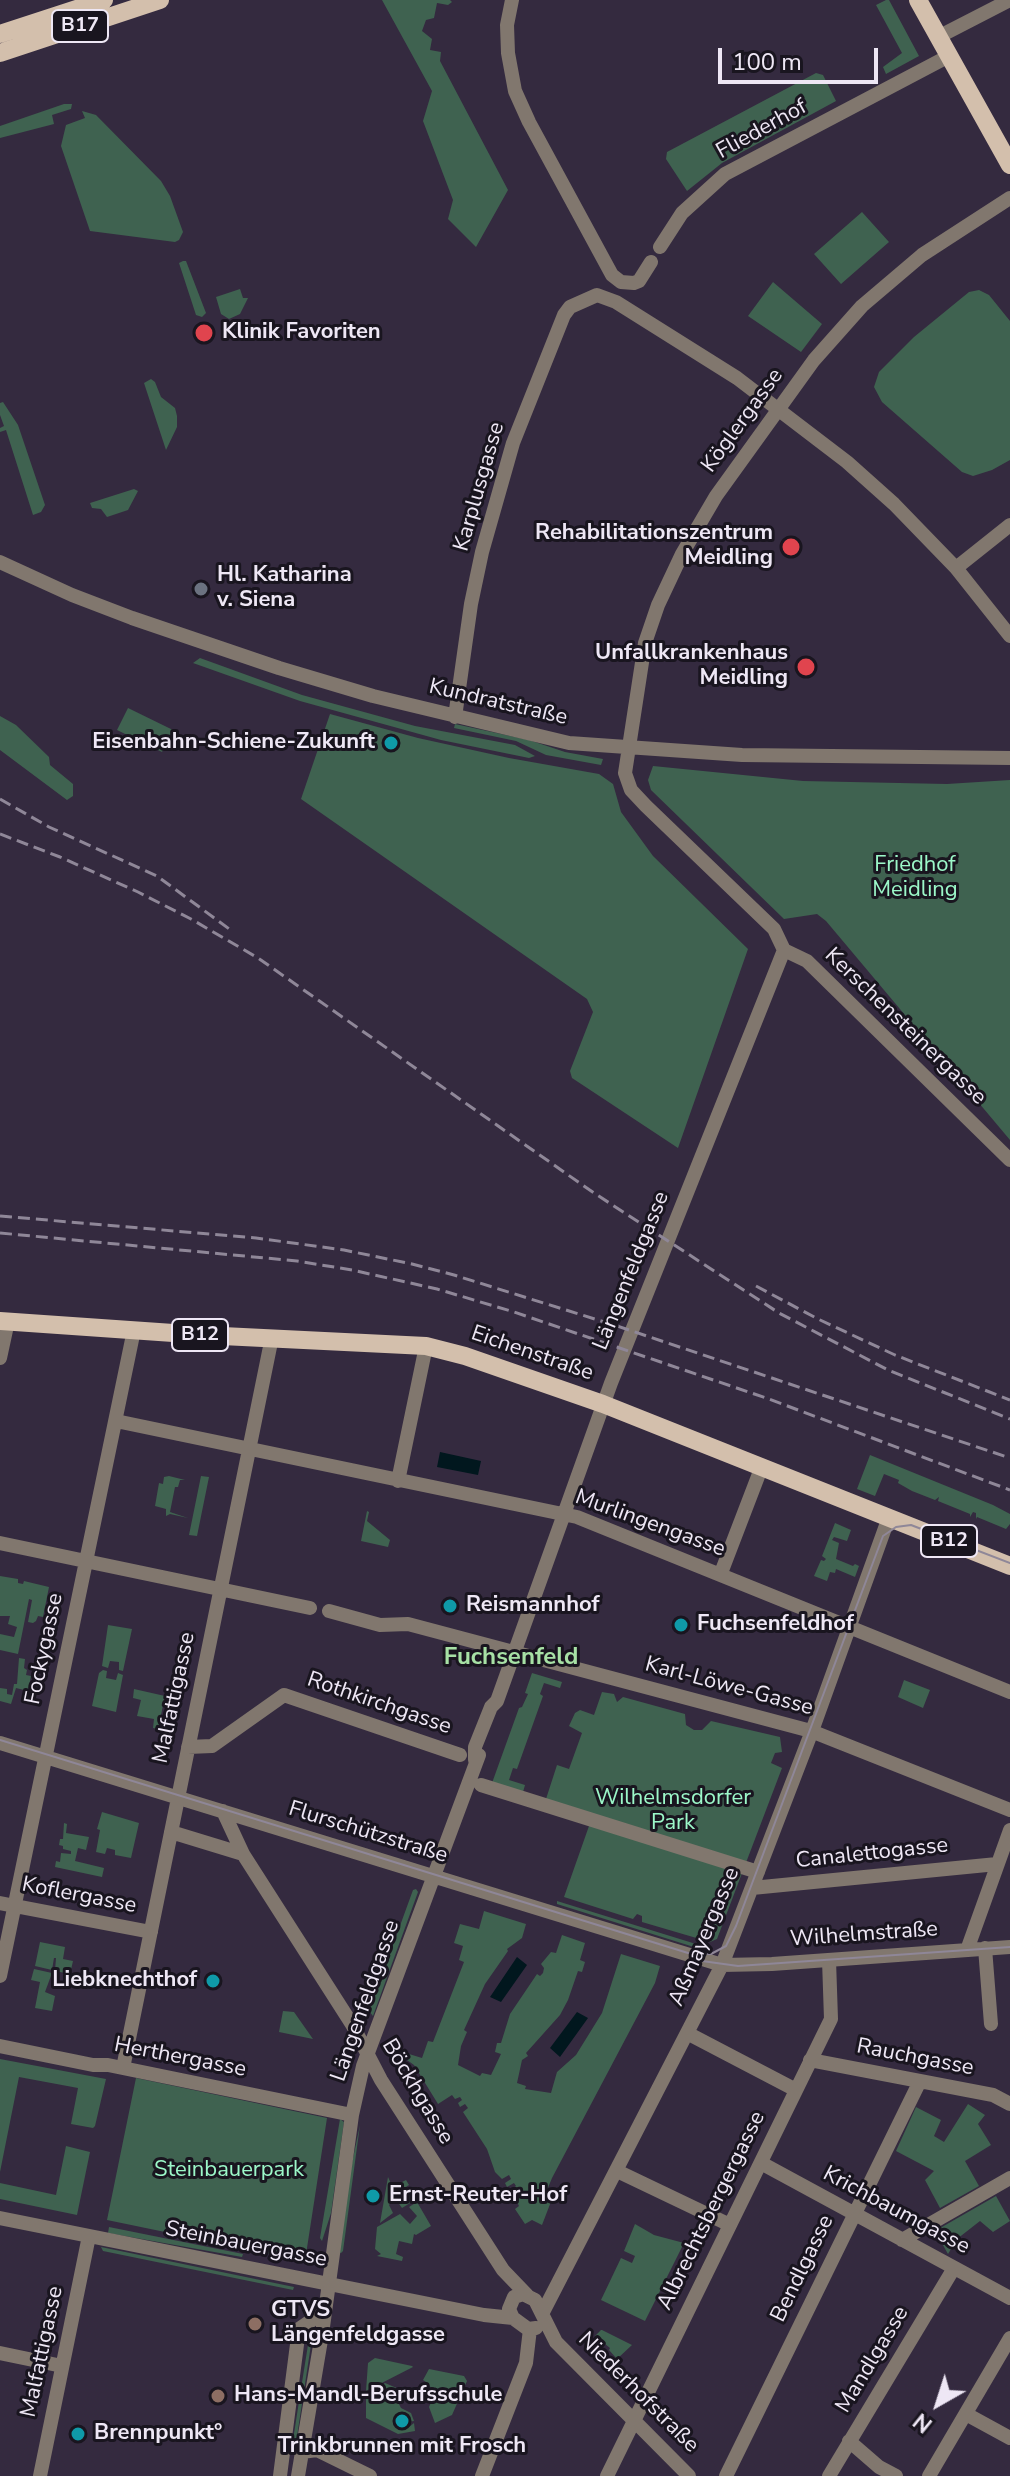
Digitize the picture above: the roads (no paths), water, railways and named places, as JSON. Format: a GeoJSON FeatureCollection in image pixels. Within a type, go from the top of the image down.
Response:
{"type":"FeatureCollection","features":[{"type":"Feature","properties":{"kind":"main road","name":"B17"},"geometry":{"type":"LineString","coordinates":[[0,34],[104,0]]}},
{"type":"Feature","properties":{"kind":"main road","name":"B17"},"geometry":{"type":"LineString","coordinates":[[0,53],[160,0]]}},
{"type":"Feature","properties":{"kind":"main road"},"geometry":{"type":"LineString","coordinates":[[918,0],[1010,165]]}},
{"type":"Feature","properties":{"kind":"main road","name":"Eichenstraße"},"geometry":{"type":"LineString","coordinates":[[3,1320],[426,1346],[465,1356],[603,1404],[1010,1566]]}},
{"type":"Feature","properties":{"kind":"street"},"geometry":{"type":"LineString","coordinates":[[512,0],[507,25],[508,53],[515,91],[529,122],[612,275],[621,282],[634,283],[639,281],[651,262]]}},
{"type":"Feature","properties":{"kind":"street"},"geometry":{"type":"LineString","coordinates":[[938,37],[1010,0]]}},
{"type":"Feature","properties":{"kind":"street","name":"Fliederhof"},"geometry":{"type":"LineString","coordinates":[[660,247],[682,213],[725,174],[949,56]]}},
{"type":"Feature","properties":{"kind":"street","name":"Köglergasse"},"geometry":{"type":"LineString","coordinates":[[628,748],[639,673],[658,605],[682,554],[716,496],[814,360],[862,306],[922,255],[1010,198]]}},
{"type":"Feature","properties":{"kind":"street","name":"Karplusgasse"},"geometry":{"type":"LineString","coordinates":[[455,717],[471,604],[482,552],[513,443],[564,315],[570,307],[597,295],[611,299],[693,349],[778,409]]}},
{"type":"Feature","properties":{"kind":"street"},"geometry":{"type":"LineString","coordinates":[[778,409],[847,462],[894,504],[956,568],[1010,636]]}},
{"type":"Feature","properties":{"kind":"street"},"geometry":{"type":"LineString","coordinates":[[956,568],[1010,525]]}},
{"type":"Feature","properties":{"kind":"street","name":"Kundratstraße"},"geometry":{"type":"LineString","coordinates":[[0,562],[132,618],[332,685],[569,743],[742,755],[1010,758]]}},
{"type":"Feature","properties":{"kind":"street","name":"Kerschensteinergasse"},"geometry":{"type":"LineString","coordinates":[[628,748],[625,773],[631,790],[774,929],[784,950],[807,961],[1010,1160]]}},
{"type":"Feature","properties":{"kind":"street","name":"Längenfeldgasse"},"geometry":{"type":"LineString","coordinates":[[298,2476],[352,2115],[367,2053],[475,1760],[475,1747],[491,1707],[497,1701],[603,1404],[784,950]]}},
{"type":"Feature","properties":{"kind":"street"},"geometry":{"type":"LineString","coordinates":[[0,1358],[3,1320]]}},
{"type":"Feature","properties":{"kind":"street","name":"Fockygasse"},"geometry":{"type":"LineString","coordinates":[[0,1976],[7,1905],[44,1756],[134,1330]]}},
{"type":"Feature","properties":{"kind":"street","name":"Malfattigasse"},"geometry":{"type":"LineString","coordinates":[[123,2068],[272,1337]]}},
{"type":"Feature","properties":{"kind":"street"},"geometry":{"type":"LineString","coordinates":[[398,1481],[426,1346]]}},
{"type":"Feature","properties":{"kind":"street","name":"Murlingengasse"},"geometry":{"type":"LineString","coordinates":[[116,1421],[577,1517],[1010,1692]]}},
{"type":"Feature","properties":{"kind":"street"},"geometry":{"type":"LineString","coordinates":[[721,1573],[762,1466]]}},
{"type":"Feature","properties":{"kind":"street","name":"Aßmayergasse"},"geometry":{"type":"LineString","coordinates":[[482,2476],[526,2363],[538,2322],[722,1965],[812,1731],[889,1517]]}},
{"type":"Feature","properties":{"kind":"street"},"geometry":{"type":"LineString","coordinates":[[0,1543],[310,1608]]}},
{"type":"Feature","properties":{"kind":"street","name":"Karl-Löwe-Gasse"},"geometry":{"type":"LineString","coordinates":[[329,1611],[380,1625],[408,1624],[812,1731],[1010,1810]]}},
{"type":"Feature","properties":{"kind":"street","name":"Rothkirchgasse"},"geometry":{"type":"LineString","coordinates":[[188,1747],[212,1746],[284,1695],[460,1755]]}},
{"type":"Feature","properties":{"kind":"street","name":"Flurschützstraße"},"geometry":{"type":"LineString","coordinates":[[0,1743],[722,1965]]}},
{"type":"Feature","properties":{"kind":"street"},"geometry":{"type":"LineString","coordinates":[[481,1785],[758,1872]]}},
{"type":"Feature","properties":{"kind":"street","name":"Böckhgasse"},"geometry":{"type":"LineString","coordinates":[[223,1811],[243,1854],[353,2026],[381,2080],[503,2270],[529,2296],[538,2322]]}},
{"type":"Feature","properties":{"kind":"street"},"geometry":{"type":"LineString","coordinates":[[967,1950],[1010,1830]]}},
{"type":"Feature","properties":{"kind":"street"},"geometry":{"type":"LineString","coordinates":[[171,1832],[243,1854]]}},
{"type":"Feature","properties":{"kind":"street","name":"Canalettogasse"},"geometry":{"type":"LineString","coordinates":[[752,1888],[997,1864]]}},
{"type":"Feature","properties":{"kind":"street","name":"Koflergasse"},"geometry":{"type":"LineString","coordinates":[[7,1905],[151,1932]]}},
{"type":"Feature","properties":{"kind":"street","name":"Wilhelmstraße"},"geometry":{"type":"LineString","coordinates":[[722,1965],[1010,1947]]}},
{"type":"Feature","properties":{"kind":"street"},"geometry":{"type":"LineString","coordinates":[[985,1948],[991,2024]]}},
{"type":"Feature","properties":{"kind":"street","name":"Albrechtsbergergasse"},"geometry":{"type":"LineString","coordinates":[[607,2476],[761,2163],[832,2010],[829,1960]]}},
{"type":"Feature","properties":{"kind":"street"},"geometry":{"type":"LineString","coordinates":[[687,2033],[796,2090]]}},
{"type":"Feature","properties":{"kind":"street","name":"Herthergasse"},"geometry":{"type":"LineString","coordinates":[[0,2046],[352,2115]]}},
{"type":"Feature","properties":{"kind":"street","name":"Rauchgasse"},"geometry":{"type":"LineString","coordinates":[[810,2060],[993,2095],[1010,2104]]}},
{"type":"Feature","properties":{"kind":"street","name":"Bendlgasse"},"geometry":{"type":"LineString","coordinates":[[726,2476],[920,2081]]}},
{"type":"Feature","properties":{"kind":"street","name":"Krichbaumgasse"},"geometry":{"type":"LineString","coordinates":[[761,2163],[1010,2298]]}},
{"type":"Feature","properties":{"kind":"street"},"geometry":{"type":"LineString","coordinates":[[617,2171],[730,2225]]}},
{"type":"Feature","properties":{"kind":"street"},"geometry":{"type":"LineString","coordinates":[[902,2240],[1010,2178]]}},
{"type":"Feature","properties":{"kind":"street","name":"Steinbauergasse"},"geometry":{"type":"LineString","coordinates":[[0,2218],[484,2315],[511,2308]]}},
{"type":"Feature","properties":{"kind":"street","name":"Malfattigasse"},"geometry":{"type":"LineString","coordinates":[[40,2476],[89,2236]]}},
{"type":"Feature","properties":{"kind":"street","name":"Mandlgasse"},"geometry":{"type":"LineString","coordinates":[[829,2476],[954,2268]]}},
{"type":"Feature","properties":{"kind":"street","name":"Böckhgasse"},"geometry":{"type":"LineString","coordinates":[[503,2270],[511,2308]]}},
{"type":"Feature","properties":{"kind":"street","name":"Aßmayergasse"},"geometry":{"type":"LineString","coordinates":[[511,2308],[518,2295],[529,2296],[553,2284],[565,2272]]}},
{"type":"Feature","properties":{"kind":"street","name":"Niederhofstraße"},"geometry":{"type":"LineString","coordinates":[[511,2308],[538,2322],[689,2476]]}},
{"type":"Feature","properties":{"kind":"street"},"geometry":{"type":"LineString","coordinates":[[280,2476],[299,2329],[325,2311]]}},
{"type":"Feature","properties":{"kind":"street"},"geometry":{"type":"LineString","coordinates":[[929,2476],[1010,2338]]}},
{"type":"Feature","properties":{"kind":"street"},"geometry":{"type":"LineString","coordinates":[[0,2353],[62,2366]]}},
{"type":"Feature","properties":{"kind":"street"},"geometry":{"type":"LineString","coordinates":[[966,2414],[1010,2438]]}},
{"type":"Feature","properties":{"kind":"street"},"geometry":{"type":"LineString","coordinates":[[849,2441],[879,2467],[896,2476]]}},
{"type":"Feature","properties":{"kind":"street"},"geometry":{"type":"LineString","coordinates":[[302,2452],[317,2450],[370,2476]]}},
{"type":"Feature","properties":{"kind":"water"},"geometry":{"type":"Polygon","coordinates":[[[440,1452],[481,1461],[478,1475],[437,1467],[440,1452]]]}},
{"type":"Feature","properties":{"kind":"water"},"geometry":{"type":"Polygon","coordinates":[[[517,1957],[527,1965],[501,2002],[490,1997],[517,1957]]]}},
{"type":"Feature","properties":{"kind":"water"},"geometry":{"type":"Polygon","coordinates":[[[577,2012],[588,2018],[560,2057],[550,2048],[577,2012]]]}},
{"type":"Feature","properties":{"kind":"tram line"},"geometry":{"type":"LineString","coordinates":[[0,1740],[688,1953],[711,1954],[726,1946],[736,1926],[883,1536],[896,1527],[911,1525],[1010,1563]]}},
{"type":"Feature","properties":{"kind":"tram line"},"geometry":{"type":"LineString","coordinates":[[695,1960],[738,1966],[1010,1947]]}},
{"type":"Feature","properties":{"kind":"railway"},"geometry":{"type":"LineString","coordinates":[[0,799],[49,827],[157,876],[232,931]]}},
{"type":"Feature","properties":{"kind":"railway"},"geometry":{"type":"LineString","coordinates":[[0,834],[138,892],[258,958],[594,1193],[779,1313],[888,1370],[1010,1419]]}},
{"type":"Feature","properties":{"kind":"railway"},"geometry":{"type":"LineString","coordinates":[[0,1216],[256,1238],[344,1250],[412,1264],[617,1326],[1010,1458]]}},
{"type":"Feature","properties":{"kind":"railway"},"geometry":{"type":"LineString","coordinates":[[0,1233],[297,1261],[437,1289],[769,1399],[1010,1490]]}},
{"type":"Feature","properties":{"kind":"railway"},"geometry":{"type":"LineString","coordinates":[[756,1286],[895,1355],[1010,1400]]}},
{"type":"Feature","properties":{"kind":"place","name":"Klinik Favoriten"},"geometry":{"type":"Point","coordinates":[204,333]}},
{"type":"Feature","properties":{"kind":"place","name":"Rehabilitationszentrum Meidling"},"geometry":{"type":"Point","coordinates":[791,547]}},
{"type":"Feature","properties":{"kind":"place","name":"Hl. Katharina v. Siena"},"geometry":{"type":"Point","coordinates":[201,589]}},
{"type":"Feature","properties":{"kind":"place","name":"Unfallkrankenhaus Meidling"},"geometry":{"type":"Point","coordinates":[806,667]}},
{"type":"Feature","properties":{"kind":"place","name":"Eisenbahn-Schiene-Zukunft"},"geometry":{"type":"Point","coordinates":[391,743]}},
{"type":"Feature","properties":{"kind":"place","name":"Reismannhof"},"geometry":{"type":"Point","coordinates":[450,1606]}},
{"type":"Feature","properties":{"kind":"place","name":"Fuchsenfeldhof"},"geometry":{"type":"Point","coordinates":[681,1625]}},
{"type":"Feature","properties":{"kind":"place","name":"Liebknechthof"},"geometry":{"type":"Point","coordinates":[213,1981]}},
{"type":"Feature","properties":{"kind":"place","name":"Ernst-Reuter-Hof"},"geometry":{"type":"Point","coordinates":[373,2196]}},
{"type":"Feature","properties":{"kind":"place","name":"GTVS Längenfeldgasse"},"geometry":{"type":"Point","coordinates":[255,2324]}},
{"type":"Feature","properties":{"kind":"place","name":"Hans-Mandl-Berufsschule"},"geometry":{"type":"Point","coordinates":[218,2396]}},
{"type":"Feature","properties":{"kind":"place","name":"Trinkbrunnen mit Frosch"},"geometry":{"type":"Point","coordinates":[402,2421]}},
{"type":"Feature","properties":{"kind":"place","name":"Brennpunkt°"},"geometry":{"type":"Point","coordinates":[78,2434]}},
{"type":"Feature","properties":{"kind":"district","name":"Fuchsenfeld"},"geometry":{"type":"Point","coordinates":[511,1658]}},
{"type":"Feature","properties":{"kind":"park label","name":"Friedhof Meidling"},"geometry":{"type":"Point","coordinates":[915,878]}},
{"type":"Feature","properties":{"kind":"park label","name":"Wilhelmsdorfer Park"},"geometry":{"type":"Point","coordinates":[673,1812]}},
{"type":"Feature","properties":{"kind":"park label","name":"Steinbauerpark"},"geometry":{"type":"Point","coordinates":[229,2171]}}]}
